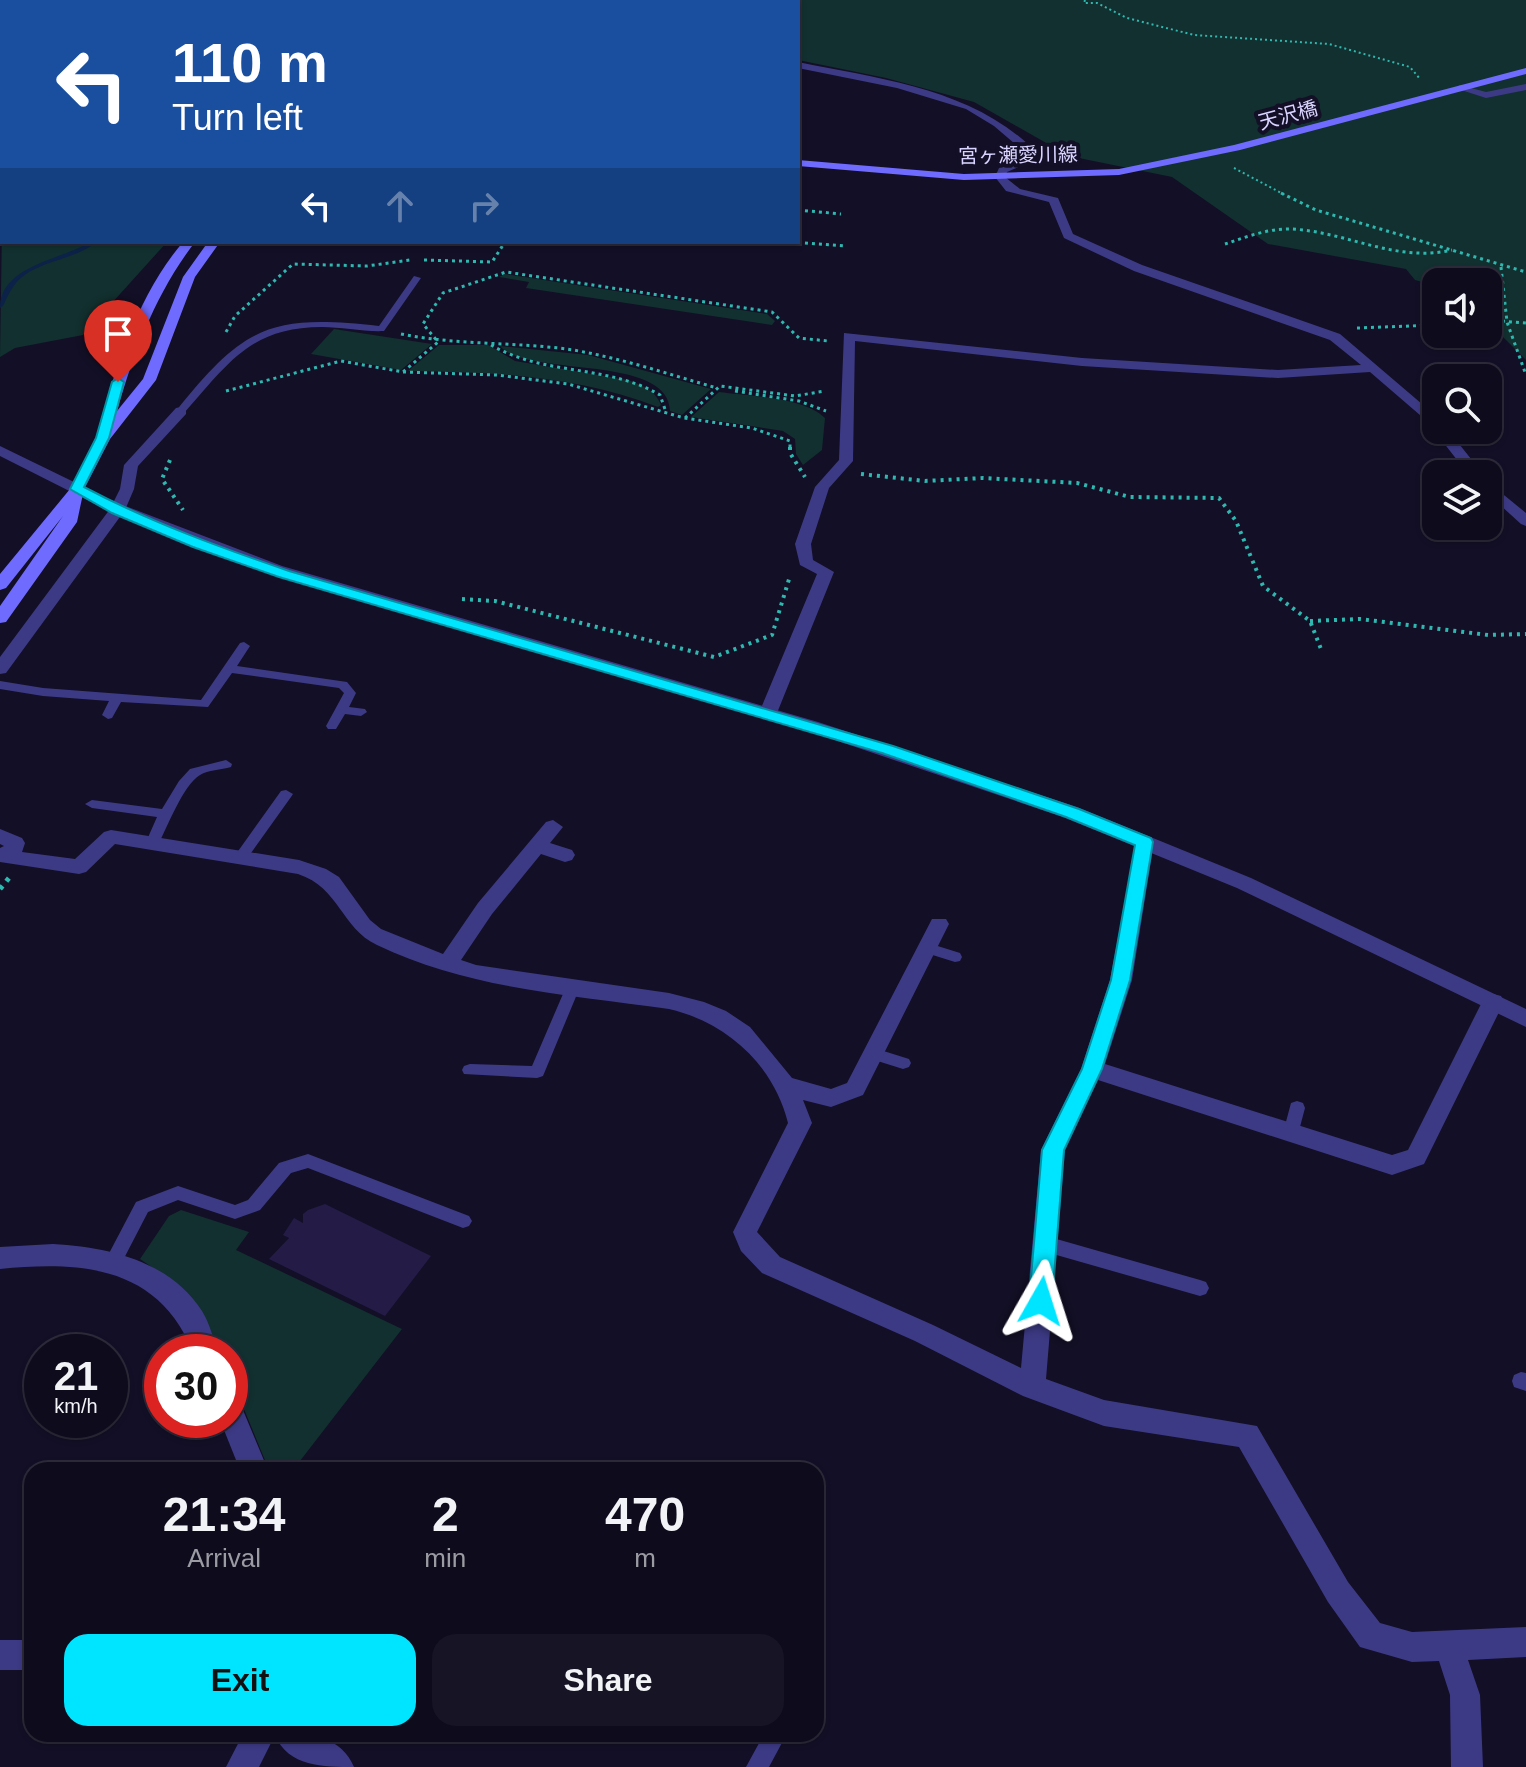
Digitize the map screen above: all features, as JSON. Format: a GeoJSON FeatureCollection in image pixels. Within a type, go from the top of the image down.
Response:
{"type":"FeatureCollection","features":[{"type":"Feature","properties":{"kind":"main road"},"geometry":{"type":"LineString","coordinates":[[1460,88],[1526,71]]}},
{"type":"Feature","properties":{"kind":"main road","name":"天沢橋"},"geometry":{"type":"LineString","coordinates":[[1236,148],[1460,88]]}},
{"type":"Feature","properties":{"kind":"main road","name":"宮ヶ瀬愛川線"},"geometry":{"type":"LineString","coordinates":[[800,163],[915,174],[1000,177],[1119,172],[1236,148]]}},
{"type":"Feature","properties":{"kind":"main road"},"geometry":{"type":"LineString","coordinates":[[103,438],[118,382],[160,280],[177,253],[187,244]]}},
{"type":"Feature","properties":{"kind":"main road"},"geometry":{"type":"LineString","coordinates":[[0,585],[77,489],[103,438],[149,380],[189,277],[213,244]]}},
{"type":"Feature","properties":{"kind":"main road"},"geometry":{"type":"LineString","coordinates":[[0,618],[69,522],[77,489]]}},
{"type":"Feature","properties":{"kind":"street"},"geometry":{"type":"LineString","coordinates":[[800,65],[938,96],[986,115],[1036,157],[1003,170],[1000,177],[1010,190],[1054,200],[1068,236],[1089,248],[1276,318],[1323,331],[1335,337],[1422,409]]}},
{"type":"Feature","properties":{"kind":"street"},"geometry":{"type":"LineString","coordinates":[[1460,88],[1486,95],[1526,87]]}},
{"type":"Feature","properties":{"kind":"street"},"geometry":{"type":"LineString","coordinates":[[768,713],[826,572],[806,562],[803,544],[822,487],[846,461],[849,336],[1082,362],[1278,374],[1374,368]]}},
{"type":"Feature","properties":{"kind":"street"},"geometry":{"type":"LineString","coordinates":[[0,669],[59,584],[117,510],[127,489],[131,465],[181,411]]}},
{"type":"Feature","properties":{"kind":"street"},"geometry":{"type":"LineString","coordinates":[[1452,444],[1465,460]]}},
{"type":"Feature","properties":{"kind":"street"},"geometry":{"type":"LineString","coordinates":[[1,452],[117,510],[198,544],[284,574],[768,713],[985,782],[1144,842],[1253,888],[1526,1019]]}},
{"type":"Feature","properties":{"kind":"street"},"geometry":{"type":"LineString","coordinates":[[1502,499],[1526,521]]}},
{"type":"Feature","properties":{"kind":"street"},"geometry":{"type":"LineString","coordinates":[[449,962],[462,940],[553,827]]}},
{"type":"Feature","properties":{"kind":"street"},"geometry":{"type":"LineString","coordinates":[[4,849],[79,867],[111,837],[321,873],[335,882],[364,927],[431,958],[473,973],[696,1006],[722,1017],[752,1040],[784,1085],[797,1108],[800,1123],[745,1232],[750,1243],[771,1265],[924,1333],[1032,1387],[1104,1413],[1247,1435],[1338,1592],[1371,1636],[1412,1647],[1526,1642]]}},
{"type":"Feature","properties":{"kind":"street"},"geometry":{"type":"LineString","coordinates":[[1032,1387],[1053,1150],[1092,1069],[1121,980],[1144,842]]}},
{"type":"Feature","properties":{"kind":"street"},"geometry":{"type":"LineString","coordinates":[[537,845],[565,855]]}},
{"type":"Feature","properties":{"kind":"street"},"geometry":{"type":"LineString","coordinates":[[784,1085],[831,1098],[855,1089],[939,924]]}},
{"type":"Feature","properties":{"kind":"street"},"geometry":{"type":"LineString","coordinates":[[1092,1069],[1392,1165],[1416,1157],[1493,1002]]}},
{"type":"Feature","properties":{"kind":"street"},"geometry":{"type":"LineString","coordinates":[[0,1258],[36,1253],[114,1261],[147,1276],[173,1298],[192,1318],[199,1334]]}},
{"type":"Feature","properties":{"kind":"street"},"geometry":{"type":"LineString","coordinates":[[241,1438],[251,1462]]}},
{"type":"Feature","properties":{"kind":"street"},"geometry":{"type":"LineString","coordinates":[[1449,1647],[1465,1695],[1467,1767]]}},
{"type":"Feature","properties":{"kind":"street"},"geometry":{"type":"LineString","coordinates":[[0,1655],[24,1655]]}},
{"type":"Feature","properties":{"kind":"street"},"geometry":{"type":"LineString","coordinates":[[242,1767],[256,1742]]}},
{"type":"Feature","properties":{"kind":"street"},"geometry":{"type":"LineString","coordinates":[[302,1742],[338,1767]]}},
{"type":"Feature","properties":{"kind":"lane"},"geometry":{"type":"LineString","coordinates":[[181,411],[240,348],[255,338],[304,324],[328,323],[381,329],[417,278]]}},
{"type":"Feature","properties":{"kind":"lane"},"geometry":{"type":"LineString","coordinates":[[0,685],[43,692],[204,704],[244,646]]}},
{"type":"Feature","properties":{"kind":"lane"},"geometry":{"type":"LineString","coordinates":[[229,669],[343,685],[350,693],[332,726]]}},
{"type":"Feature","properties":{"kind":"lane"},"geometry":{"type":"LineString","coordinates":[[108,715],[117,698]]}},
{"type":"Feature","properties":{"kind":"lane"},"geometry":{"type":"LineString","coordinates":[[341,710],[361,712]]}},
{"type":"Feature","properties":{"kind":"lane"},"geometry":{"type":"LineString","coordinates":[[153,842],[160,821],[166,817],[194,772],[226,764]]}},
{"type":"Feature","properties":{"kind":"lane"},"geometry":{"type":"LineString","coordinates":[[241,857],[286,794]]}},
{"type":"Feature","properties":{"kind":"lane"},"geometry":{"type":"LineString","coordinates":[[92,804],[160,813],[166,817]]}},
{"type":"Feature","properties":{"kind":"lane"},"geometry":{"type":"LineString","coordinates":[[928,948],[955,957]]}},
{"type":"Feature","properties":{"kind":"lane"},"geometry":{"type":"LineString","coordinates":[[470,1070],[537,1072],[573,987]]}},
{"type":"Feature","properties":{"kind":"lane"},"geometry":{"type":"LineString","coordinates":[[874,1054],[903,1063]]}},
{"type":"Feature","properties":{"kind":"lane"},"geometry":{"type":"LineString","coordinates":[[1291,1133],[1297,1108]]}},
{"type":"Feature","properties":{"kind":"lane"},"geometry":{"type":"LineString","coordinates":[[114,1261],[142,1207],[178,1193],[235,1212],[254,1205],[285,1168],[308,1161],[463,1221]]}},
{"type":"Feature","properties":{"kind":"lane"},"geometry":{"type":"LineString","coordinates":[[1046,1244],[1200,1288]]}},
{"type":"Feature","properties":{"kind":"lane"},"geometry":{"type":"LineString","coordinates":[[757,1767],[771,1742]]}},
{"type":"Feature","properties":{"kind":"path"},"geometry":{"type":"LineString","coordinates":[[1085,0],[1084,3],[1097,3],[1127,18],[1194,35],[1329,44],[1410,67],[1417,72],[1417,77],[1427,81]]}},
{"type":"Feature","properties":{"kind":"path"},"geometry":{"type":"LineString","coordinates":[[1228,167],[1236,168],[1250,179],[1316,210],[1526,272]]}},
{"type":"Feature","properties":{"kind":"path"},"geometry":{"type":"LineString","coordinates":[[800,210],[841,214]]}},
{"type":"Feature","properties":{"kind":"path"},"geometry":{"type":"LineString","coordinates":[[1225,244],[1261,232],[1291,229],[1412,253],[1453,249]]}},
{"type":"Feature","properties":{"kind":"path"},"geometry":{"type":"LineString","coordinates":[[800,243],[845,246]]}},
{"type":"Feature","properties":{"kind":"path"},"geometry":{"type":"LineString","coordinates":[[1501,267],[1504,322],[1526,375]]}},
{"type":"Feature","properties":{"kind":"path"},"geometry":{"type":"LineString","coordinates":[[438,342],[423,324],[443,293],[506,272],[772,312],[799,338],[833,342]]}},
{"type":"Feature","properties":{"kind":"path"},"geometry":{"type":"LineString","coordinates":[[1504,322],[1526,323]]}},
{"type":"Feature","properties":{"kind":"path"},"geometry":{"type":"LineString","coordinates":[[1323,331],[1422,326]]}},
{"type":"Feature","properties":{"kind":"path"},"geometry":{"type":"LineString","coordinates":[[381,329],[438,342],[591,353],[716,388],[799,401],[815,406],[831,417]]}},
{"type":"Feature","properties":{"kind":"path"},"geometry":{"type":"LineString","coordinates":[[403,372],[438,342]]}},
{"type":"Feature","properties":{"kind":"path"},"geometry":{"type":"LineString","coordinates":[[490,344],[516,359],[630,379],[660,395],[666,412]]}},
{"type":"Feature","properties":{"kind":"path"},"geometry":{"type":"LineString","coordinates":[[221,393],[341,361],[403,372],[544,380],[589,389],[685,418],[774,432],[790,441],[790,453],[809,483]]}},
{"type":"Feature","properties":{"kind":"path"},"geometry":{"type":"LineString","coordinates":[[685,418],[720,386],[805,396],[828,389]]}},
{"type":"Feature","properties":{"kind":"path"},"geometry":{"type":"LineString","coordinates":[[174,455],[165,467],[162,479],[182,510],[189,515]]}},
{"type":"Feature","properties":{"kind":"path"},"geometry":{"type":"LineString","coordinates":[[802,471],[810,464]]}},
{"type":"Feature","properties":{"kind":"path"},"geometry":{"type":"LineString","coordinates":[[837,472],[925,481],[983,478],[1077,483],[1130,497],[1219,498],[1236,521],[1263,586],[1310,621],[1321,649]]}},
{"type":"Feature","properties":{"kind":"path"},"geometry":{"type":"LineString","coordinates":[[457,598],[495,601],[714,657],[772,635],[790,577],[788,565]]}},
{"type":"Feature","properties":{"kind":"path"},"geometry":{"type":"LineString","coordinates":[[1310,621],[1360,619],[1488,635],[1526,634]]}},
{"type":"Feature","properties":{"kind":"green space"},"geometry":{"type":"Polygon","coordinates":[[[800,0],[1526,0],[1526,360],[1502,336],[1502,268],[1422,268],[1422,282],[1415,280],[1406,269],[1268,244],[1172,177],[1069,156],[974,102],[886,78],[800,60],[800,0]]]}},
{"type":"Feature","properties":{"kind":"green space"},"geometry":{"type":"Polygon","coordinates":[[[2,244],[165,244],[83,335],[15,348],[0,357],[2,244]]]}},
{"type":"Feature","properties":{"kind":"green space"},"geometry":{"type":"Polygon","coordinates":[[[505,274],[767,314],[775,321],[772,325],[526,288],[529,282],[499,277],[505,274]]]}},
{"type":"Feature","properties":{"kind":"green space"},"geometry":{"type":"Polygon","coordinates":[[[334,329],[432,344],[401,370],[311,354],[334,329]]]}},
{"type":"Feature","properties":{"kind":"green space"},"geometry":{"type":"Polygon","coordinates":[[[439,345],[488,345],[515,361],[628,380],[652,392],[661,405],[658,407],[598,388],[567,382],[472,373],[408,371],[439,345]]]}},
{"type":"Feature","properties":{"kind":"green space"},"geometry":{"type":"Polygon","coordinates":[[[500,346],[588,355],[711,389],[682,415],[670,411],[663,393],[647,381],[623,373],[537,362],[515,356],[500,346]]]}},
{"type":"Feature","properties":{"kind":"green space"},"geometry":{"type":"Polygon","coordinates":[[[719,392],[775,399],[816,411],[825,418],[822,450],[803,465],[796,454],[795,439],[783,431],[691,417],[719,392]]]}},
{"type":"Feature","properties":{"kind":"green space"},"geometry":{"type":"Polygon","coordinates":[[[181,1210],[249,1232],[236,1250],[402,1329],[299,1462],[266,1462],[248,1419],[248,1334],[212,1334],[188,1299],[140,1259],[169,1216],[181,1210]]]}},
{"type":"Feature","properties":{"kind":"building"},"geometry":{"type":"Polygon","coordinates":[[[325,1204],[431,1256],[385,1316],[269,1259],[289,1238],[283,1235],[294,1218],[303,1223],[303,1214],[325,1204]]]}},
{"type":"Feature","properties":{"kind":"waterway"},"geometry":{"type":"LineString","coordinates":[[0,306],[13,284],[26,272],[91,244]]}},
{"type":"Feature","properties":{"kind":"route"},"geometry":{"type":"LineString","coordinates":[[118,382],[103,438],[77,489],[117,510],[198,544],[284,574],[888,749],[1073,813],[1144,842],[1121,980],[1092,1069],[1053,1150],[1041,1301]]}}]}
